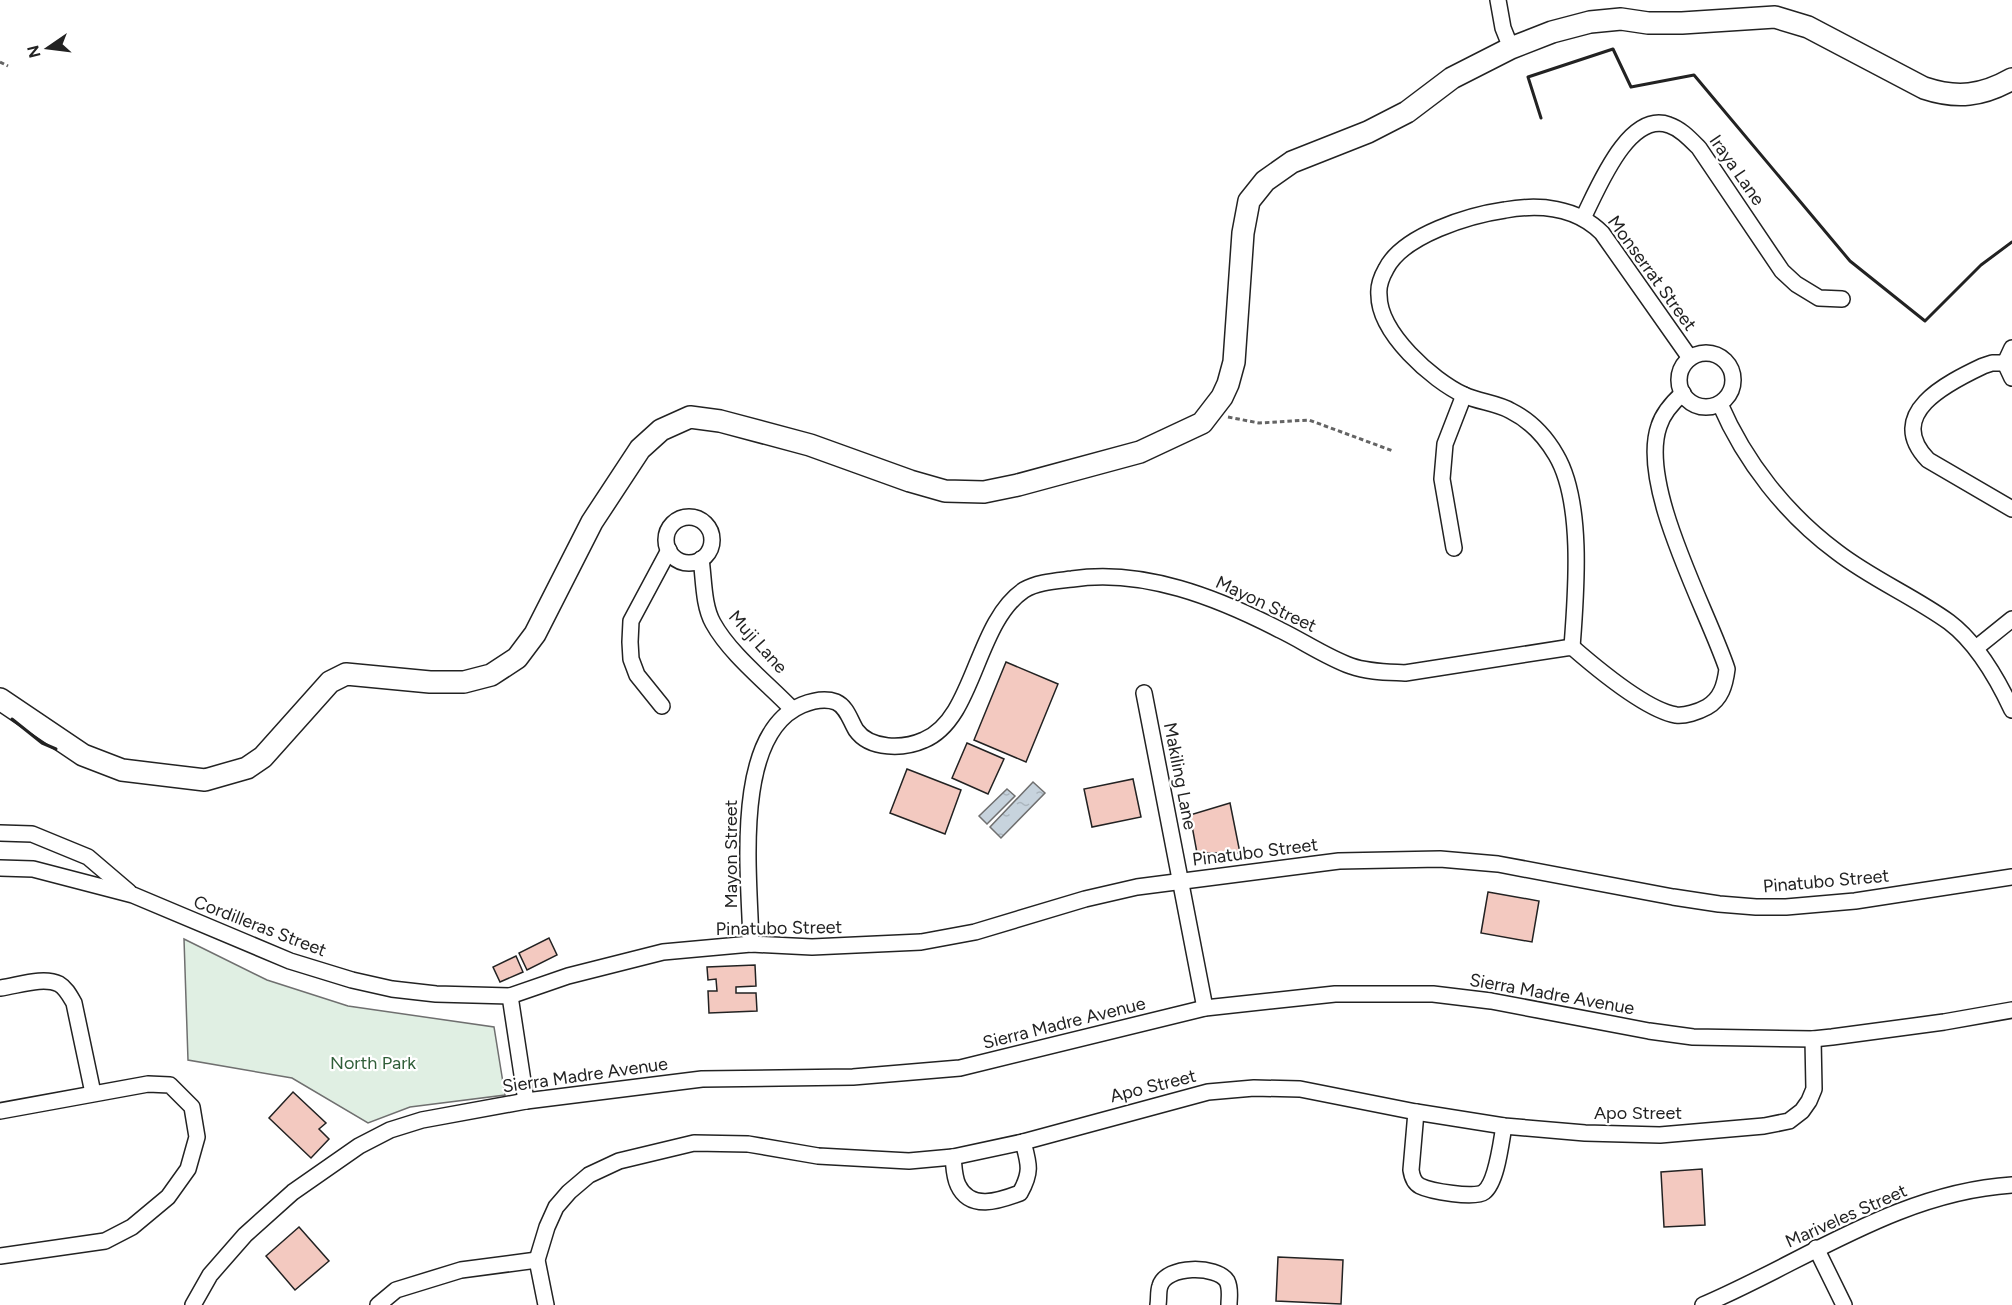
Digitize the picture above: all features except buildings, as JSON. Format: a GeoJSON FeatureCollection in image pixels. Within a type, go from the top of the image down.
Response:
{"type":"FeatureCollection","features":[{"type":"Feature","properties":{"kind":"street"},"geometry":{"type":"LineString","coordinates":[[1498,0],[1503,28],[1511,48]]}},
{"type":"Feature","properties":{"kind":"street"},"geometry":{"type":"LineString","coordinates":[[0,699],[82,755],[122,770],[205,780],[247,768],[263,757],[330,682],[346,674],[430,682],[464,682],[491,675],[517,658],[534,634],[592,522],[640,449],[661,430],[690,417],[720,421],[810,445],[910,481],[945,491],[984,492],[1140,452],[1202,423],[1228,384],[1234,362],[1244,233],[1249,201],[1265,181],[1292,162],[1368,132],[1407,112],[1452,78],[1511,48],[1552,32],[1590,22],[1622,19],[1648,23],[1682,23],[1775,17],[1808,27],[1924,88],[1944,95],[1972,94],[2012,79]]}},
{"type":"Feature","properties":{"kind":"street","name":"Iraya Lane"},"geometry":{"type":"LineString","coordinates":[[1583,218],[1617,153],[1634,134],[1650,126],[1665,124],[1686,135],[1699,148],[1782,271],[1796,284],[1819,298],[1842,299]]}},
{"type":"Feature","properties":{"kind":"street","name":"Monserrat Street"},"geometry":{"type":"LineString","coordinates":[[1572,647],[1576,591],[1574,524],[1571,499],[1558,458],[1547,440],[1517,414],[1464,395],[1434,376],[1414,358],[1384,316],[1378,295],[1382,276],[1389,262],[1407,246],[1435,231],[1482,213],[1517,208],[1549,208],[1567,211],[1583,218],[1602,233],[1690,358]]}},
{"type":"Feature","properties":{"kind":"street"},"geometry":{"type":"LineString","coordinates":[[2005,363],[2012,348]]}},
{"type":"Feature","properties":{"kind":"street"},"geometry":{"type":"LineString","coordinates":[[1707,352],[1715,354],[1729,365],[1733,382],[1731,391],[1720,404],[1703,407],[1688,399],[1683,393],[1680,386],[1681,370],[1690,358],[1707,352]]}},
{"type":"Feature","properties":{"kind":"street"},"geometry":{"type":"LineString","coordinates":[[2005,363],[2012,378]]}},
{"type":"Feature","properties":{"kind":"street"},"geometry":{"type":"LineString","coordinates":[[2005,363],[1983,366],[1932,396],[1922,404],[1913,426],[1919,451],[1928,460],[2012,509]]}},
{"type":"Feature","properties":{"kind":"street"},"geometry":{"type":"LineString","coordinates":[[1572,647],[1647,704],[1678,716],[1700,712],[1713,704],[1725,686],[1727,669],[1682,558],[1662,500],[1657,476],[1656,437],[1659,424],[1683,393]]}},
{"type":"Feature","properties":{"kind":"street"},"geometry":{"type":"LineString","coordinates":[[1454,548],[1442,479],[1445,444],[1464,395]]}},
{"type":"Feature","properties":{"kind":"street"},"geometry":{"type":"LineString","coordinates":[[1720,404],[1739,444],[1760,475],[1810,529],[1875,579],[1950,622],[1976,648],[2012,710]]}},
{"type":"Feature","properties":{"kind":"street"},"geometry":{"type":"LineString","coordinates":[[691,517],[705,524],[712,538],[711,546],[701,559],[687,562],[673,556],[669,550],[667,534],[670,527],[683,518],[691,517]]}},
{"type":"Feature","properties":{"kind":"street"},"geometry":{"type":"LineString","coordinates":[[662,706],[637,675],[631,659],[630,642],[631,621],[669,550]]}},
{"type":"Feature","properties":{"kind":"street","name":"Muji Lane"},"geometry":{"type":"LineString","coordinates":[[701,559],[712,622],[749,667],[768,683],[792,709]]}},
{"type":"Feature","properties":{"kind":"street","name":"Mayon Street"},"geometry":{"type":"LineString","coordinates":[[751,944],[750,796],[758,759],[770,735],[792,709],[807,703],[827,700],[838,703],[847,712],[857,731],[870,742],[892,746],[909,745],[926,740],[942,728],[956,711],[982,648],[1007,607],[1024,590],[1040,584],[1078,578],[1107,577],[1178,588],[1244,612],[1351,666],[1378,672],[1405,673],[1572,647]]}},
{"type":"Feature","properties":{"kind":"street"},"geometry":{"type":"LineString","coordinates":[[1976,648],[2012,619]]}},
{"type":"Feature","properties":{"kind":"street","name":"Makiling Lane"},"geometry":{"type":"LineString","coordinates":[[1144,693],[1205,1008]]}},
{"type":"Feature","properties":{"kind":"street"},"geometry":{"type":"LineString","coordinates":[[0,833],[32,834],[88,857],[133,895]]}},
{"type":"Feature","properties":{"kind":"street","name":"Pinatubo Street"},"geometry":{"type":"LineString","coordinates":[[510,996],[568,976],[663,952],[751,944],[812,948],[921,942],[975,932],[1137,887],[1339,861],[1440,859],[1498,864],[1719,904],[1786,907],[1855,901],[2012,877]]}},
{"type":"Feature","properties":{"kind":"street","name":"Cordilleras Street"},"geometry":{"type":"LineString","coordinates":[[0,868],[33,869],[133,895],[290,961],[352,980],[392,989],[436,994],[510,996]]}},
{"type":"Feature","properties":{"kind":"street"},"geometry":{"type":"LineString","coordinates":[[0,988],[47,981],[60,984],[68,993],[74,1003],[93,1093]]}},
{"type":"Feature","properties":{"kind":"street","name":"Sierra Madre Avenue"},"geometry":{"type":"LineString","coordinates":[[193,1305],[210,1275],[245,1235],[293,1192],[359,1146],[390,1130],[422,1120],[526,1101],[702,1079],[853,1077],[960,1068],[1205,1008],[1335,994],[1433,994],[1491,1001],[1649,1031],[1693,1037],[1813,1039],[1944,1022],[2012,1010]]}},
{"type":"Feature","properties":{"kind":"street"},"geometry":{"type":"LineString","coordinates":[[510,996],[526,1101]]}},
{"type":"Feature","properties":{"kind":"street","name":"Apo Street"},"geometry":{"type":"LineString","coordinates":[[546,1305],[537,1260],[556,1207],[569,1192],[589,1176],[619,1161],[694,1143],[748,1144],[818,1156],[898,1160],[952,1157],[1023,1142],[1208,1092],[1254,1088],[1300,1089],[1416,1112],[1504,1126],[1585,1133],[1660,1135],[1764,1126],[1789,1121],[1802,1111],[1814,1089],[1813,1039]]}},
{"type":"Feature","properties":{"kind":"street"},"geometry":{"type":"LineString","coordinates":[[0,1111],[148,1084],[170,1085],[192,1107],[197,1137],[188,1169],[168,1197],[132,1227],[105,1240],[0,1256]]}},
{"type":"Feature","properties":{"kind":"street"},"geometry":{"type":"LineString","coordinates":[[1416,1112],[1411,1170],[1413,1179],[1418,1185],[1434,1191],[1476,1195],[1483,1193],[1489,1186],[1498,1161],[1504,1126]]}},
{"type":"Feature","properties":{"kind":"street"},"geometry":{"type":"LineString","coordinates":[[952,1157],[957,1184],[965,1196],[976,1201],[990,1203],[1020,1193],[1028,1179],[1028,1160],[1023,1142]]}},
{"type":"Feature","properties":{"kind":"street","name":"Mariveles Street"},"geometry":{"type":"LineString","coordinates":[[1703,1305],[1816,1248],[1926,1202],[1965,1191],[2012,1185]]}},
{"type":"Feature","properties":{"kind":"street"},"geometry":{"type":"LineString","coordinates":[[1816,1248],[1844,1305]]}},
{"type":"Feature","properties":{"kind":"street"},"geometry":{"type":"LineString","coordinates":[[378,1305],[396,1290],[461,1270],[537,1260]]}},
{"type":"Feature","properties":{"kind":"street"},"geometry":{"type":"LineString","coordinates":[[1158,1305],[1160,1286],[1164,1278],[1171,1273],[1186,1270],[1215,1272],[1222,1276],[1230,1290],[1228,1305]]}},
{"type":"Feature","properties":{"kind":"path"},"geometry":{"type":"LineString","coordinates":[[0,62],[8,66]]}},
{"type":"Feature","properties":{"kind":"path"},"geometry":{"type":"LineString","coordinates":[[1212,410],[1233,419],[1259,423],[1309,420],[1393,451]]}},
{"type":"Feature","properties":{"kind":"green space","name":"North Park"},"geometry":{"type":"Polygon","coordinates":[[[184,939],[267,980],[348,1006],[494,1027],[505,1095],[410,1107],[368,1123],[292,1078],[188,1060],[184,939]]]}},
{"type":"Feature","properties":{"kind":"water"},"geometry":{"type":"Polygon","coordinates":[[[1033,782],[1045,793],[1001,838],[990,827],[1033,782]]]}},
{"type":"Feature","properties":{"kind":"water"},"geometry":{"type":"Polygon","coordinates":[[[1007,789],[1015,796],[987,824],[979,816],[1007,789]]]}},
{"type":"Feature","properties":{"kind":"wall"},"geometry":{"type":"LineString","coordinates":[[1541,118],[1528,77],[1613,49],[1631,87],[1694,75],[1850,261],[1925,321],[1981,265],[2012,242]]}},
{"type":"Feature","properties":{"kind":"wall"},"geometry":{"type":"LineString","coordinates":[[12,719],[42,743],[56,749]]}}]}
